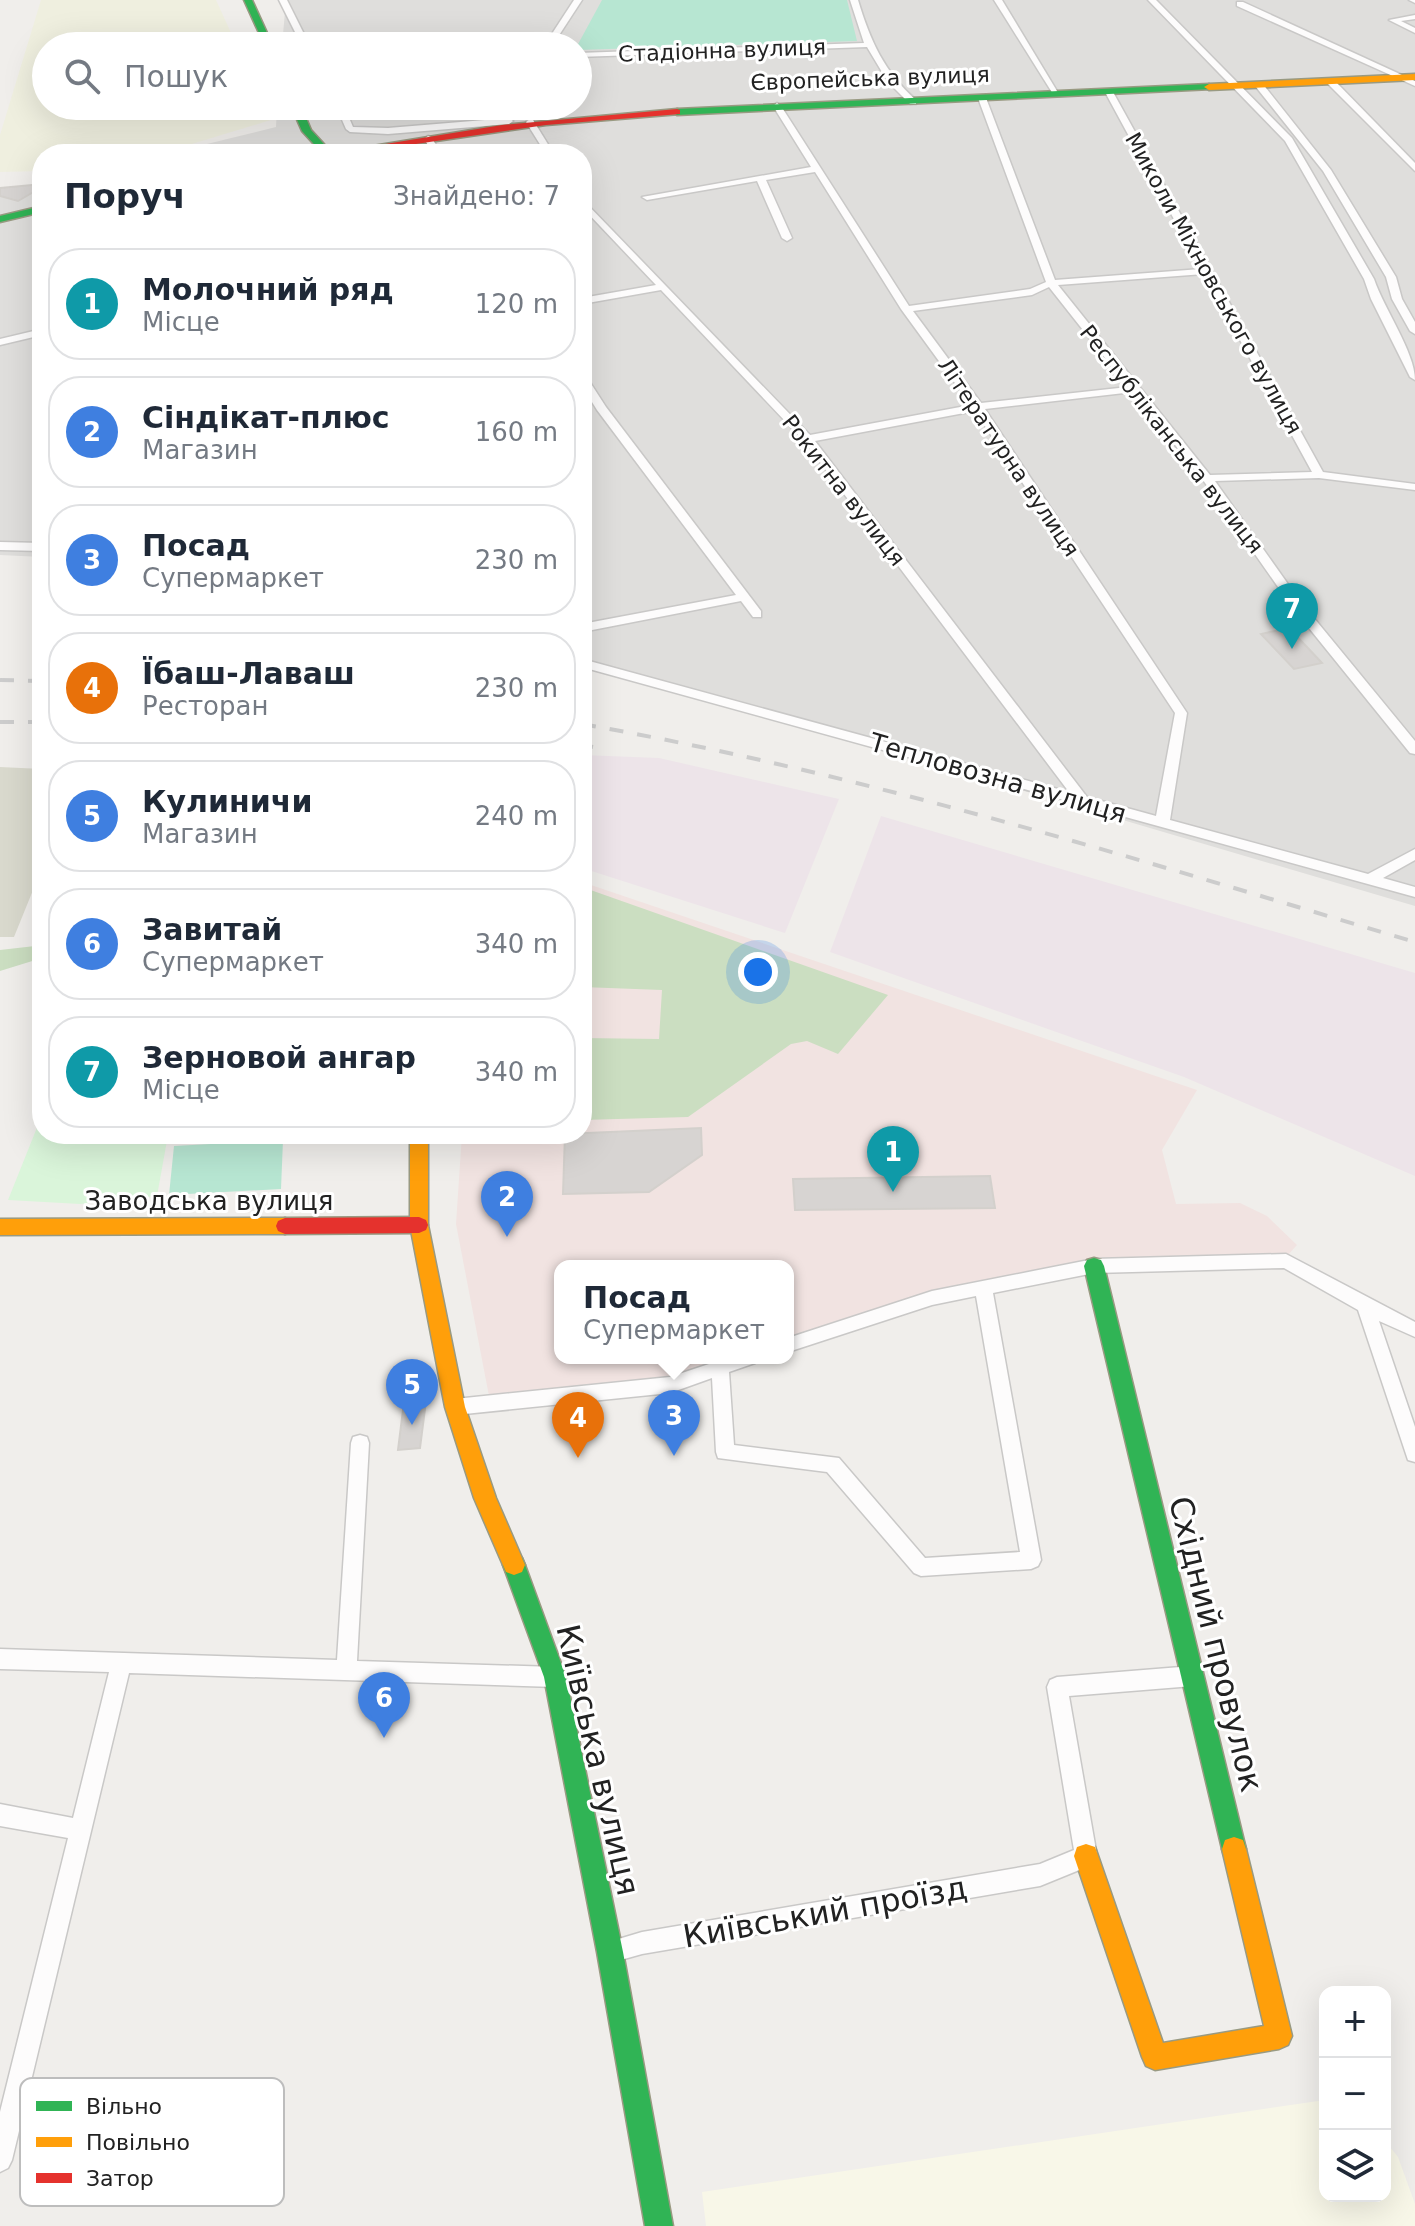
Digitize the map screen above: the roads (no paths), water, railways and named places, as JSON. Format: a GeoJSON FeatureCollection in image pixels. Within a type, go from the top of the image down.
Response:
{"type":"FeatureCollection","features":[{"type":"Feature","properties":{"kind":"street"},"geometry":{"type":"LineString","coordinates":[[248,0],[263,32]]}},
{"type":"Feature","properties":{"kind":"street"},"geometry":{"type":"LineString","coordinates":[[283,0],[299,32]]}},
{"type":"Feature","properties":{"kind":"street"},"geometry":{"type":"LineString","coordinates":[[557,32],[578,0]]}},
{"type":"Feature","properties":{"kind":"street"},"geometry":{"type":"LineString","coordinates":[[854,0],[867,45],[895,87],[913,102]]}},
{"type":"Feature","properties":{"kind":"street"},"geometry":{"type":"LineString","coordinates":[[998,0],[1057,94]]}},
{"type":"Feature","properties":{"kind":"street"},"geometry":{"type":"LineString","coordinates":[[1152,0],[1289,140],[1369,279],[1415,377]]}},
{"type":"Feature","properties":{"kind":"street"},"geometry":{"type":"LineString","coordinates":[[1240,4],[1410,80]]}},
{"type":"Feature","properties":{"kind":"street"},"geometry":{"type":"LineString","coordinates":[[1415,17],[1393,20],[1415,31]]}},
{"type":"Feature","properties":{"kind":"street","name":"Стадіонна вулиця"},"geometry":{"type":"LineString","coordinates":[[592,55],[867,45]]}},
{"type":"Feature","properties":{"kind":"street","name":"Європейська вулиця"},"geometry":{"type":"LineString","coordinates":[[592,116],[1410,80]]}},
{"type":"Feature","properties":{"kind":"street"},"geometry":{"type":"LineString","coordinates":[[1331,82],[1415,168]]}},
{"type":"Feature","properties":{"kind":"street"},"geometry":{"type":"LineString","coordinates":[[1259,85],[1327,170],[1391,277],[1397,299],[1415,331]]}},
{"type":"Feature","properties":{"kind":"street","name":"Миколи Міхновського вулиця"},"geometry":{"type":"LineString","coordinates":[[1109,92],[1319,475]]}},
{"type":"Feature","properties":{"kind":"street","name":"Республіканська вулиця"},"geometry":{"type":"LineString","coordinates":[[982,98],[1051,283],[1207,478],[1296,604],[1415,750]]}},
{"type":"Feature","properties":{"kind":"street","name":"Літературна вулиця"},"geometry":{"type":"LineString","coordinates":[[777,106],[906,309],[978,407],[1181,713],[1162,824]]}},
{"type":"Feature","properties":{"kind":"street"},"geometry":{"type":"LineString","coordinates":[[302,120],[319,144]]}},
{"type":"Feature","properties":{"kind":"street"},"geometry":{"type":"LineString","coordinates":[[346,120],[350,129],[388,131],[514,120],[539,144]]}},
{"type":"Feature","properties":{"kind":"street","name":"Європейська вулиця"},"geometry":{"type":"LineString","coordinates":[[439,144],[514,120]]}},
{"type":"Feature","properties":{"kind":"street"},"geometry":{"type":"LineString","coordinates":[[647,197],[817,169]]}},
{"type":"Feature","properties":{"kind":"street"},"geometry":{"type":"LineString","coordinates":[[760,177],[787,238]]}},
{"type":"Feature","properties":{"kind":"street"},"geometry":{"type":"LineString","coordinates":[[0,219],[32,211]]}},
{"type":"Feature","properties":{"kind":"street","name":"Рокитна вулиця"},"geometry":{"type":"LineString","coordinates":[[592,212],[808,439],[1082,800]]}},
{"type":"Feature","properties":{"kind":"street"},"geometry":{"type":"LineString","coordinates":[[906,309],[1032,292],[1051,283],[1208,271]]}},
{"type":"Feature","properties":{"kind":"street"},"geometry":{"type":"LineString","coordinates":[[592,299],[663,287]]}},
{"type":"Feature","properties":{"kind":"street"},"geometry":{"type":"LineString","coordinates":[[0,342],[32,334]]}},
{"type":"Feature","properties":{"kind":"street"},"geometry":{"type":"LineString","coordinates":[[808,439],[978,407],[1135,389]]}},
{"type":"Feature","properties":{"kind":"street"},"geometry":{"type":"LineString","coordinates":[[592,394],[757,614]]}},
{"type":"Feature","properties":{"kind":"street"},"geometry":{"type":"LineString","coordinates":[[1207,478],[1319,475],[1415,487]]}},
{"type":"Feature","properties":{"kind":"street"},"geometry":{"type":"LineString","coordinates":[[0,546],[32,547]]}},
{"type":"Feature","properties":{"kind":"street"},"geometry":{"type":"LineString","coordinates":[[592,626],[742,597]]}},
{"type":"Feature","properties":{"kind":"street","name":"Тепловозна вулиця"},"geometry":{"type":"LineString","coordinates":[[592,666],[1415,892]]}},
{"type":"Feature","properties":{"kind":"street"},"geometry":{"type":"LineString","coordinates":[[1371,879],[1415,854]]}},
{"type":"Feature","properties":{"kind":"street","name":"Київська вулиця"},"geometry":{"type":"LineString","coordinates":[[419,1144],[419,1225],[455,1407],[485,1498],[530,1602],[555,1677],[610,1952],[659,2226]]}},
{"type":"Feature","properties":{"kind":"street","name":"Заводська вулиця"},"geometry":{"type":"LineString","coordinates":[[0,1227],[419,1225]]}},
{"type":"Feature","properties":{"kind":"street"},"geometry":{"type":"LineString","coordinates":[[794,1343],[932,1298],[1094,1266],[1286,1261],[1365,1306],[1415,1330]]}},
{"type":"Feature","properties":{"kind":"street","name":"Східний провулок"},"geometry":{"type":"LineString","coordinates":[[1086,1856],[1155,2057],[1279,2036],[1094,1266]]}},
{"type":"Feature","properties":{"kind":"street"},"geometry":{"type":"LineString","coordinates":[[720,1368],[725,1452],[832,1464],[921,1567],[1031,1560],[983,1288]]}},
{"type":"Feature","properties":{"kind":"street"},"geometry":{"type":"LineString","coordinates":[[1365,1306],[1415,1454]]}},
{"type":"Feature","properties":{"kind":"street"},"geometry":{"type":"LineString","coordinates":[[455,1407],[670,1385],[732,1364]]}},
{"type":"Feature","properties":{"kind":"street"},"geometry":{"type":"LineString","coordinates":[[346,1670],[360,1443]]}},
{"type":"Feature","properties":{"kind":"street"},"geometry":{"type":"LineString","coordinates":[[0,1659],[555,1677]]}},
{"type":"Feature","properties":{"kind":"street"},"geometry":{"type":"LineString","coordinates":[[20,2078],[121,1663]]}},
{"type":"Feature","properties":{"kind":"street"},"geometry":{"type":"LineString","coordinates":[[1086,1856],[1057,1687],[1193,1676]]}},
{"type":"Feature","properties":{"kind":"street"},"geometry":{"type":"LineString","coordinates":[[0,1815],[81,1830]]}},
{"type":"Feature","properties":{"kind":"street","name":"Київський проїзд"},"geometry":{"type":"LineString","coordinates":[[610,1952],[642,1943],[1040,1875],[1086,1856]]}},
{"type":"Feature","properties":{"kind":"street"},"geometry":{"type":"LineString","coordinates":[[0,2160],[20,2079]]}},
{"type":"Feature","properties":{"kind":"railway"},"geometry":{"type":"LineString","coordinates":[[0,680],[32,681]]}},
{"type":"Feature","properties":{"kind":"railway"},"geometry":{"type":"LineString","coordinates":[[0,722],[32,722]]}},
{"type":"Feature","properties":{"kind":"railway"},"geometry":{"type":"LineString","coordinates":[[592,726],[688,744],[898,793],[1105,850],[1415,942]]}},
{"type":"Feature","properties":{"kind":"place","name":"Зерновой ангар"},"geometry":{"type":"Point","coordinates":[1292,649]}},
{"type":"Feature","properties":{"kind":"place","name":"Молочний ряд"},"geometry":{"type":"Point","coordinates":[893,1192]}},
{"type":"Feature","properties":{"kind":"place","name":"Сіндікат-плюс"},"geometry":{"type":"Point","coordinates":[507,1237]}},
{"type":"Feature","properties":{"kind":"place","name":"Кулиничи"},"geometry":{"type":"Point","coordinates":[412,1425]}},
{"type":"Feature","properties":{"kind":"place","name":"Посад"},"geometry":{"type":"Point","coordinates":[674,1456]}},
{"type":"Feature","properties":{"kind":"place","name":"Їбаш-Лаваш"},"geometry":{"type":"Point","coordinates":[578,1458]}},
{"type":"Feature","properties":{"kind":"place","name":"Завитай"},"geometry":{"type":"Point","coordinates":[384,1738]}}]}
